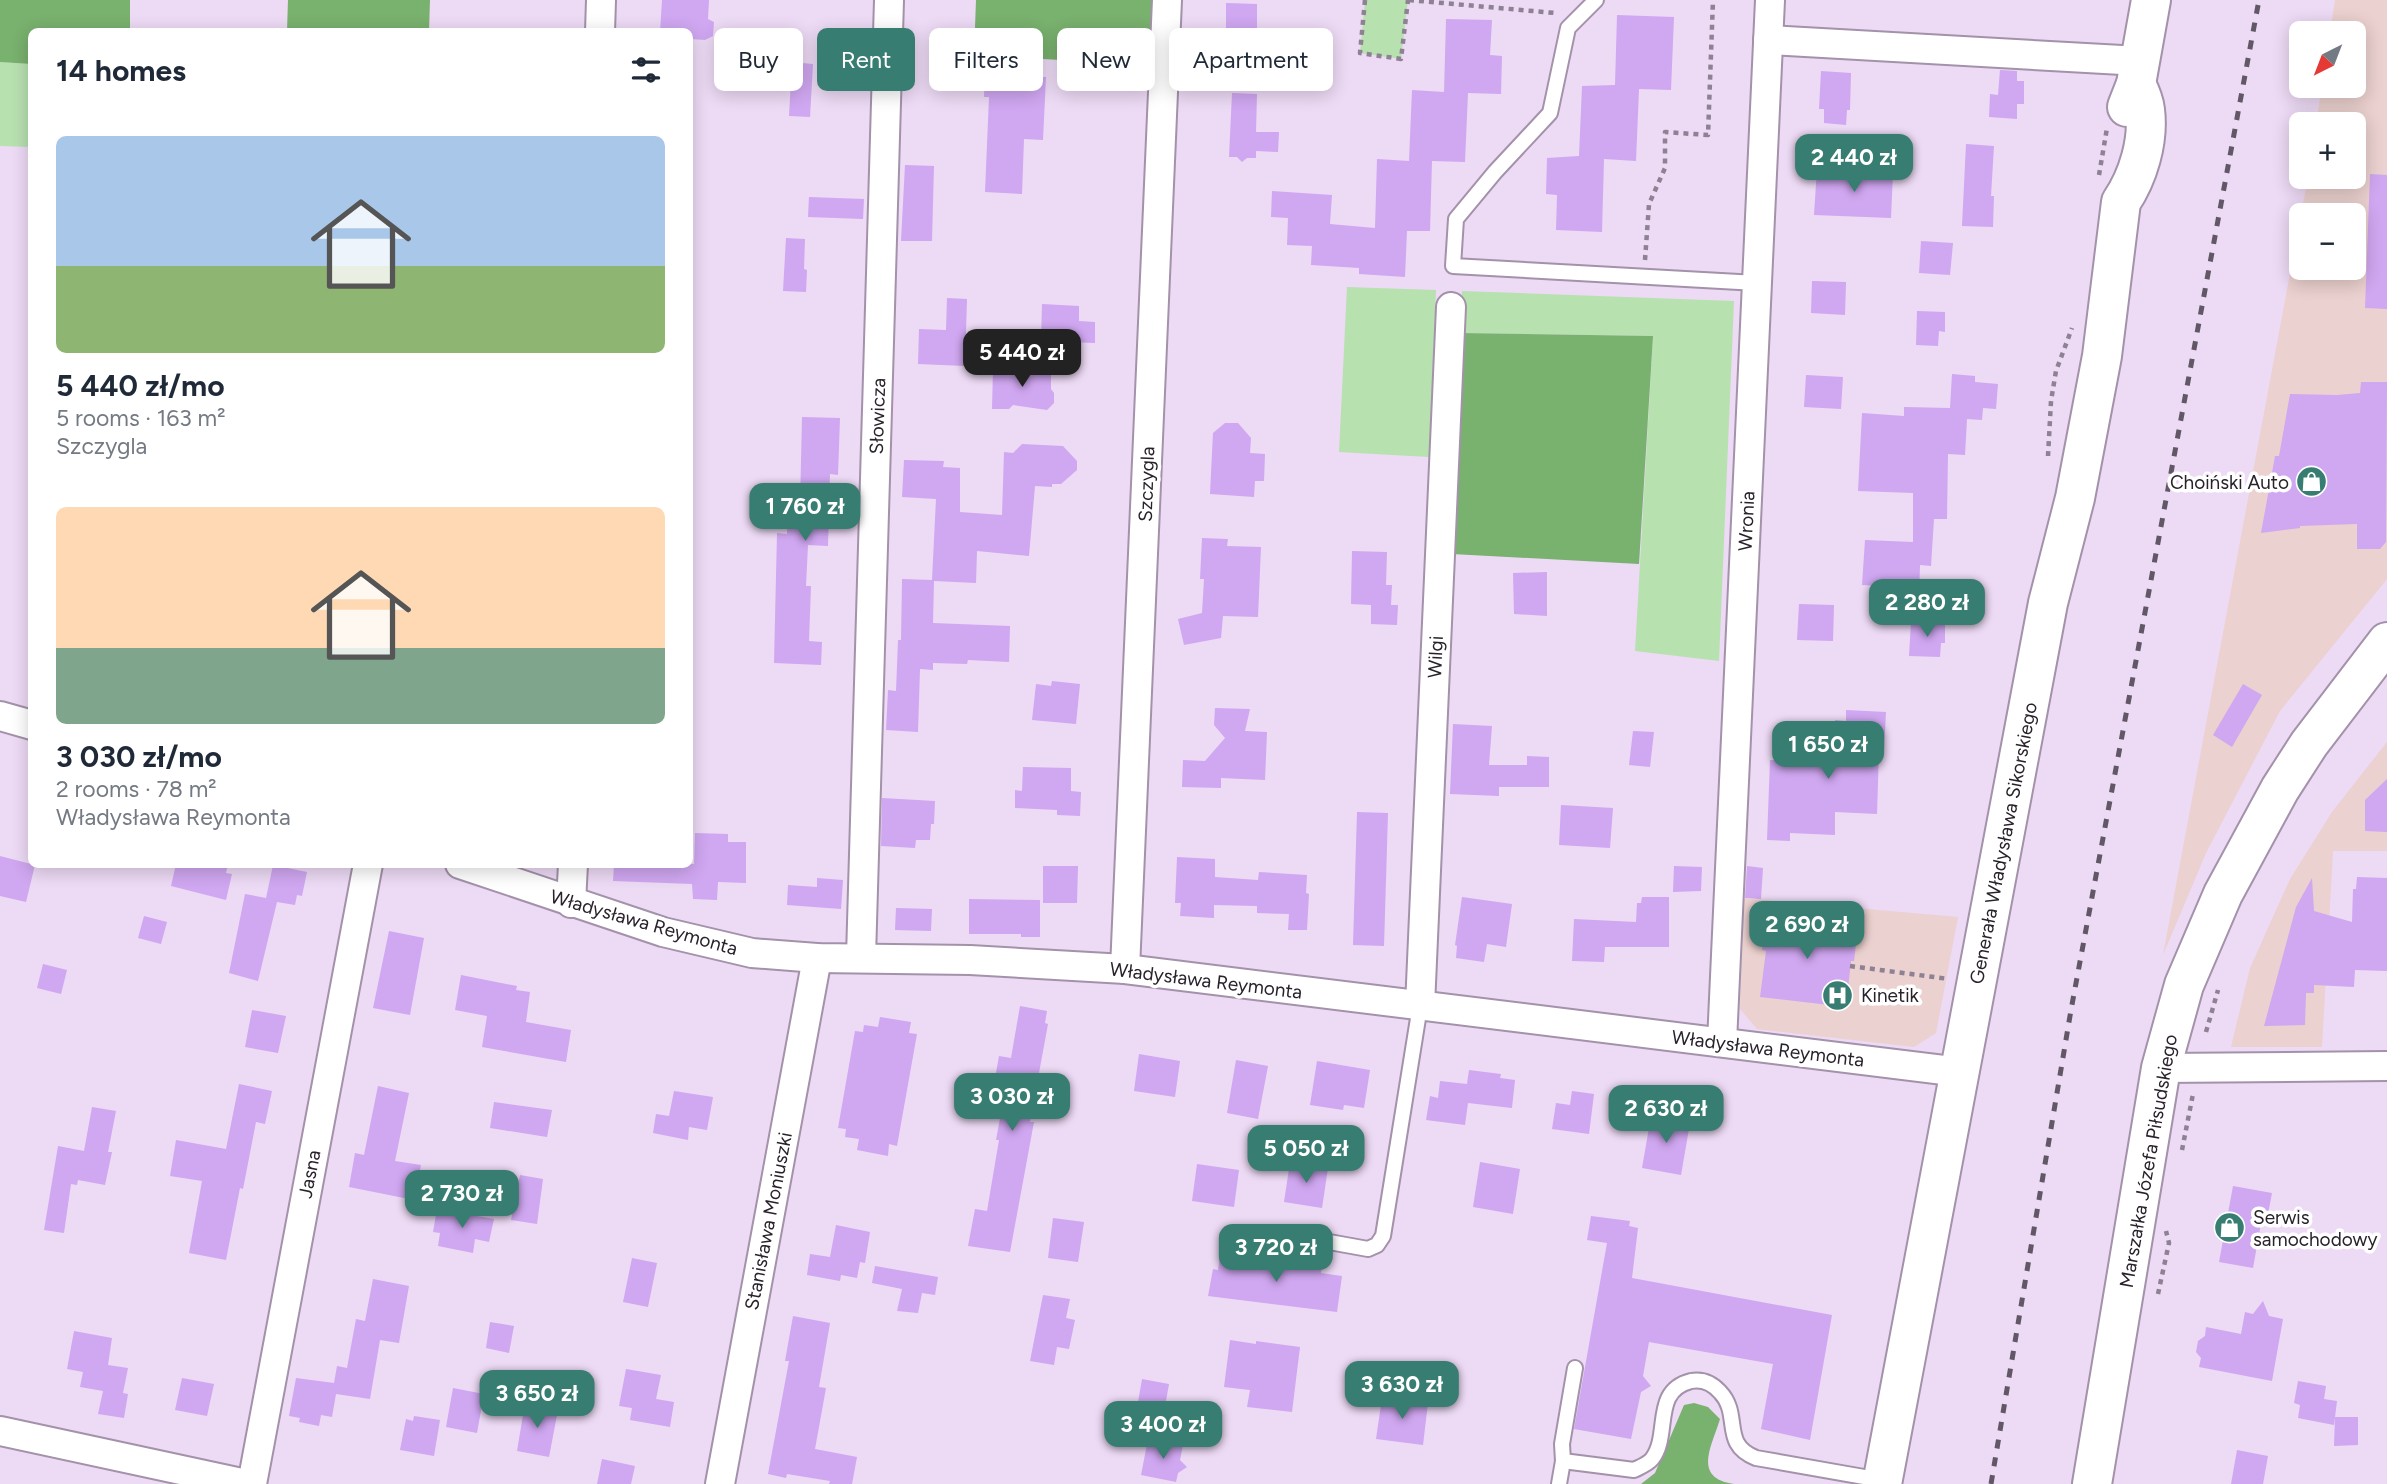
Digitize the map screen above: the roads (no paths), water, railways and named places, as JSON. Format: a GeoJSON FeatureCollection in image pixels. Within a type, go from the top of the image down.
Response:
{"type":"FeatureCollection","features":[{"type":"Feature","properties":{"kind":"main road","name":"Generała Władysława Sikorskiego"},"geometry":{"type":"LineString","coordinates":[[1882,1482],[2048,603],[2075,498],[2102,356],[2121,202],[2114,181],[2116,162],[2124,113],[2138,72],[2151,0]]}},
{"type":"Feature","properties":{"kind":"main road","name":"Marszałka Józefa Piłsudskiego"},"geometry":{"type":"LineString","coordinates":[[2092,1484],[2161,1068],[2184,985],[2197,949],[2228,884],[2280,789],[2309,744],[2387,642]]}},
{"type":"Feature","properties":{"kind":"street"},"geometry":{"type":"LineString","coordinates":[[600,28],[601,0]]}},
{"type":"Feature","properties":{"kind":"street","name":"Słowicza"},"geometry":{"type":"LineString","coordinates":[[862,957],[889,0]]}},
{"type":"Feature","properties":{"kind":"street","name":"Szczygla"},"geometry":{"type":"LineString","coordinates":[[1125,969],[1167,0]]}},
{"type":"Feature","properties":{"kind":"street","name":"Wronia"},"geometry":{"type":"LineString","coordinates":[[1722,1042],[1770,0]]}},
{"type":"Feature","properties":{"kind":"street"},"geometry":{"type":"LineString","coordinates":[[1768,40],[2138,72]]}},
{"type":"Feature","properties":{"kind":"street","name":"Wilgi"},"geometry":{"type":"LineString","coordinates":[[1420,1006],[1451,307]]}},
{"type":"Feature","properties":{"kind":"street"},"geometry":{"type":"LineString","coordinates":[[0,716],[28,724]]}},
{"type":"Feature","properties":{"kind":"street","name":"Jasna"},"geometry":{"type":"LineString","coordinates":[[249,1484],[367,868]]}},
{"type":"Feature","properties":{"kind":"street","name":"Władysława Reymonta"},"geometry":{"type":"LineString","coordinates":[[471,868],[663,932],[752,953],[817,958],[862,957],[1125,969],[1960,1072]]}},
{"type":"Feature","properties":{"kind":"street"},"geometry":{"type":"LineString","coordinates":[[571,903],[573,868]]}},
{"type":"Feature","properties":{"kind":"street","name":"Stanisława Moniuszki"},"geometry":{"type":"LineString","coordinates":[[720,1484],[817,958]]}},
{"type":"Feature","properties":{"kind":"street"},"geometry":{"type":"LineString","coordinates":[[2161,1068],[2387,1066]]}},
{"type":"Feature","properties":{"kind":"street"},"geometry":{"type":"LineString","coordinates":[[0,1431],[249,1484]]}},
{"type":"Feature","properties":{"kind":"lane"},"geometry":{"type":"LineString","coordinates":[[1596,0],[1567,28],[1550,113],[1456,219],[1453,266],[1757,283]]}},
{"type":"Feature","properties":{"kind":"lane"},"geometry":{"type":"LineString","coordinates":[[1285,1234],[1368,1249],[1377,1245],[1383,1237],[1420,1006]]}},
{"type":"Feature","properties":{"kind":"lane"},"geometry":{"type":"LineString","coordinates":[[1559,1484],[1563,1461],[1562,1444],[1575,1368]]}},
{"type":"Feature","properties":{"kind":"lane"},"geometry":{"type":"LineString","coordinates":[[1563,1461],[1634,1470],[1643,1466],[1652,1459],[1656,1451],[1667,1400],[1682,1384],[1695,1380],[1707,1382],[1726,1399],[1734,1439],[1745,1454],[1882,1482]]}},
{"type":"Feature","properties":{"kind":"railway"},"geometry":{"type":"LineString","coordinates":[[1991,1484],[2071,1010],[2259,0]]}},
{"type":"Feature","properties":{"kind":"place","name":"Choiński Auto"},"geometry":{"type":"Point","coordinates":[2312,482]}},
{"type":"Feature","properties":{"kind":"place","name":"Kinetik"},"geometry":{"type":"Point","coordinates":[1838,995]}},
{"type":"Feature","properties":{"kind":"place","name":"Serwis samochodowy"},"geometry":{"type":"Point","coordinates":[2230,1228]}}]}
